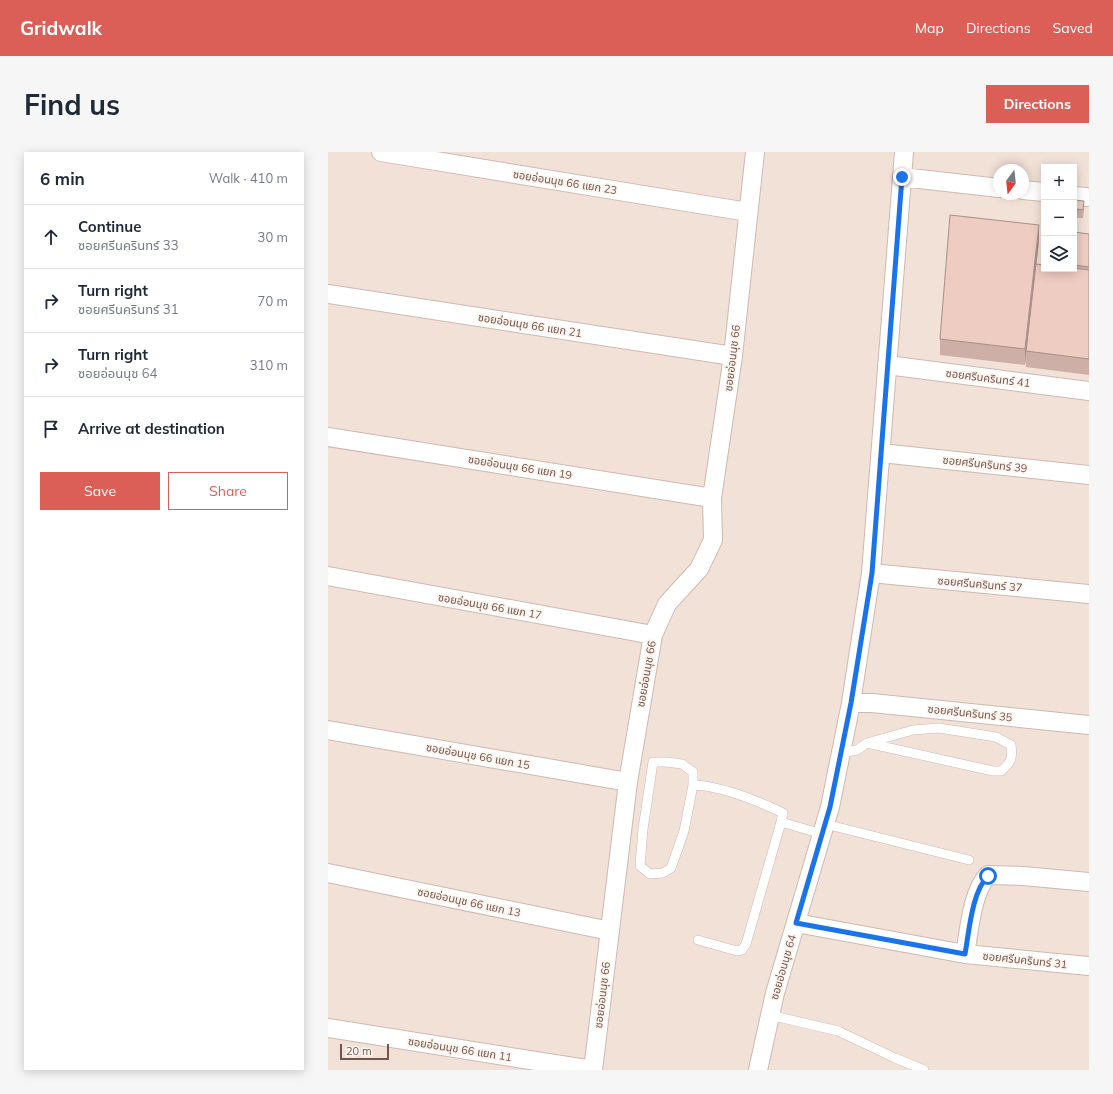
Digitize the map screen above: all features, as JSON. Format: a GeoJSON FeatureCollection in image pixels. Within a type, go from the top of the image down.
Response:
{"type":"FeatureCollection","features":[{"type":"Feature","properties":{"kind":"street","name":"ซอยอ่อนนุช 66 แยก 23"},"geometry":{"type":"LineString","coordinates":[[381,152],[748,212]]}},
{"type":"Feature","properties":{"kind":"street","name":"ซอยอ่อนนุช 66"},"geometry":{"type":"LineString","coordinates":[[593,1070],[628,782],[653,635],[667,604],[699,569],[713,540],[712,498],[733,356],[755,152]]}},
{"type":"Feature","properties":{"kind":"street","name":"ซอยอ่อนนุช 64"},"geometry":{"type":"LineString","coordinates":[[758,1070],[774,993],[830,807],[851,703],[872,573],[904,152]]}},
{"type":"Feature","properties":{"kind":"street"},"geometry":{"type":"LineString","coordinates":[[902,177],[993,187]]}},
{"type":"Feature","properties":{"kind":"street"},"geometry":{"type":"LineString","coordinates":[[1029,191],[1041,192]]}},
{"type":"Feature","properties":{"kind":"street","name":"ซอยอ่อนนุช 66 แยก 21"},"geometry":{"type":"LineString","coordinates":[[328,294],[733,356]]}},
{"type":"Feature","properties":{"kind":"street","name":"ซอยศรีนครินทร์ 41"},"geometry":{"type":"LineString","coordinates":[[887,366],[1089,391]]}},
{"type":"Feature","properties":{"kind":"street","name":"ซอยอ่อนนุช 66 แยก 19"},"geometry":{"type":"LineString","coordinates":[[328,437],[712,498]]}},
{"type":"Feature","properties":{"kind":"street","name":"ซอยศรีนครินทร์ 39"},"geometry":{"type":"LineString","coordinates":[[881,453],[1089,475]]}},
{"type":"Feature","properties":{"kind":"street","name":"ซอยศรีนครินทร์ 37"},"geometry":{"type":"LineString","coordinates":[[872,573],[1089,594]]}},
{"type":"Feature","properties":{"kind":"street","name":"ซอยอ่อนนุช 66 แยก 17"},"geometry":{"type":"LineString","coordinates":[[328,576],[653,635]]}},
{"type":"Feature","properties":{"kind":"street","name":"ซอยศรีนครินทร์ 35"},"geometry":{"type":"LineString","coordinates":[[851,703],[872,703],[1089,725]]}},
{"type":"Feature","properties":{"kind":"street","name":"ซอยอ่อนนุช 66 แยก 15"},"geometry":{"type":"LineString","coordinates":[[328,730],[628,782]]}},
{"type":"Feature","properties":{"kind":"street","name":"ซอยอ่อนนุช 66 แยก 13"},"geometry":{"type":"LineString","coordinates":[[328,873],[610,931]]}},
{"type":"Feature","properties":{"kind":"street"},"geometry":{"type":"LineString","coordinates":[[965,954],[975,898],[983,880],[988,876],[1022,876],[1089,882]]}},
{"type":"Feature","properties":{"kind":"street","name":"ซอยศรีนครินทร์ 31"},"geometry":{"type":"LineString","coordinates":[[796,923],[965,954],[1089,966]]}},
{"type":"Feature","properties":{"kind":"street","name":"ซอยอ่อนนุช 66 แยก 11"},"geometry":{"type":"LineString","coordinates":[[328,1028],[593,1070]]}},
{"type":"Feature","properties":{"kind":"lane"},"geometry":{"type":"LineString","coordinates":[[841,753],[857,750],[867,743],[913,730],[939,728],[996,737],[1011,745],[1013,752],[1010,763],[1001,771],[867,743]]}},
{"type":"Feature","properties":{"kind":"lane"},"geometry":{"type":"LineString","coordinates":[[653,762],[682,764],[693,772],[693,785],[684,831],[671,868],[663,873],[650,874],[640,866],[643,829],[653,762]]}},
{"type":"Feature","properties":{"kind":"lane"},"geometry":{"type":"LineString","coordinates":[[693,785],[702,785],[728,792],[766,805],[783,813],[746,944],[742,950],[737,951],[698,940]]}},
{"type":"Feature","properties":{"kind":"lane"},"geometry":{"type":"LineString","coordinates":[[781,822],[824,829],[969,860]]}},
{"type":"Feature","properties":{"kind":"lane"},"geometry":{"type":"LineString","coordinates":[[770,1015],[838,1031],[924,1070]]}},
{"type":"Feature","properties":{"kind":"shaded area"},"geometry":{"type":"Polygon","coordinates":[[[328,152],[1089,152],[1089,1070],[328,1070],[328,152]]]}},
{"type":"Feature","properties":{"kind":"building"},"geometry":{"type":"Polygon","coordinates":[[[1077,200],[1084,201],[1083,210],[1077,209],[1077,200]]]}},
{"type":"Feature","properties":{"kind":"building"},"geometry":{"type":"Polygon","coordinates":[[[950,215],[1039,225],[1025,349],[940,339],[950,215]]]}},
{"type":"Feature","properties":{"kind":"building"},"geometry":{"type":"Polygon","coordinates":[[[1077,232],[1089,234],[1089,267],[1077,265],[1077,232]]]}},
{"type":"Feature","properties":{"kind":"building"},"geometry":{"type":"Polygon","coordinates":[[[1036,264],[1041,265],[1041,272],[1077,272],[1077,268],[1089,270],[1089,359],[1026,351],[1036,264]]]}},
{"type":"Feature","properties":{"kind":"route"},"geometry":{"type":"LineString","coordinates":[[902,177],[872,573],[851,703],[830,807],[796,923],[965,954],[975,898],[983,880],[988,876]]}}]}
